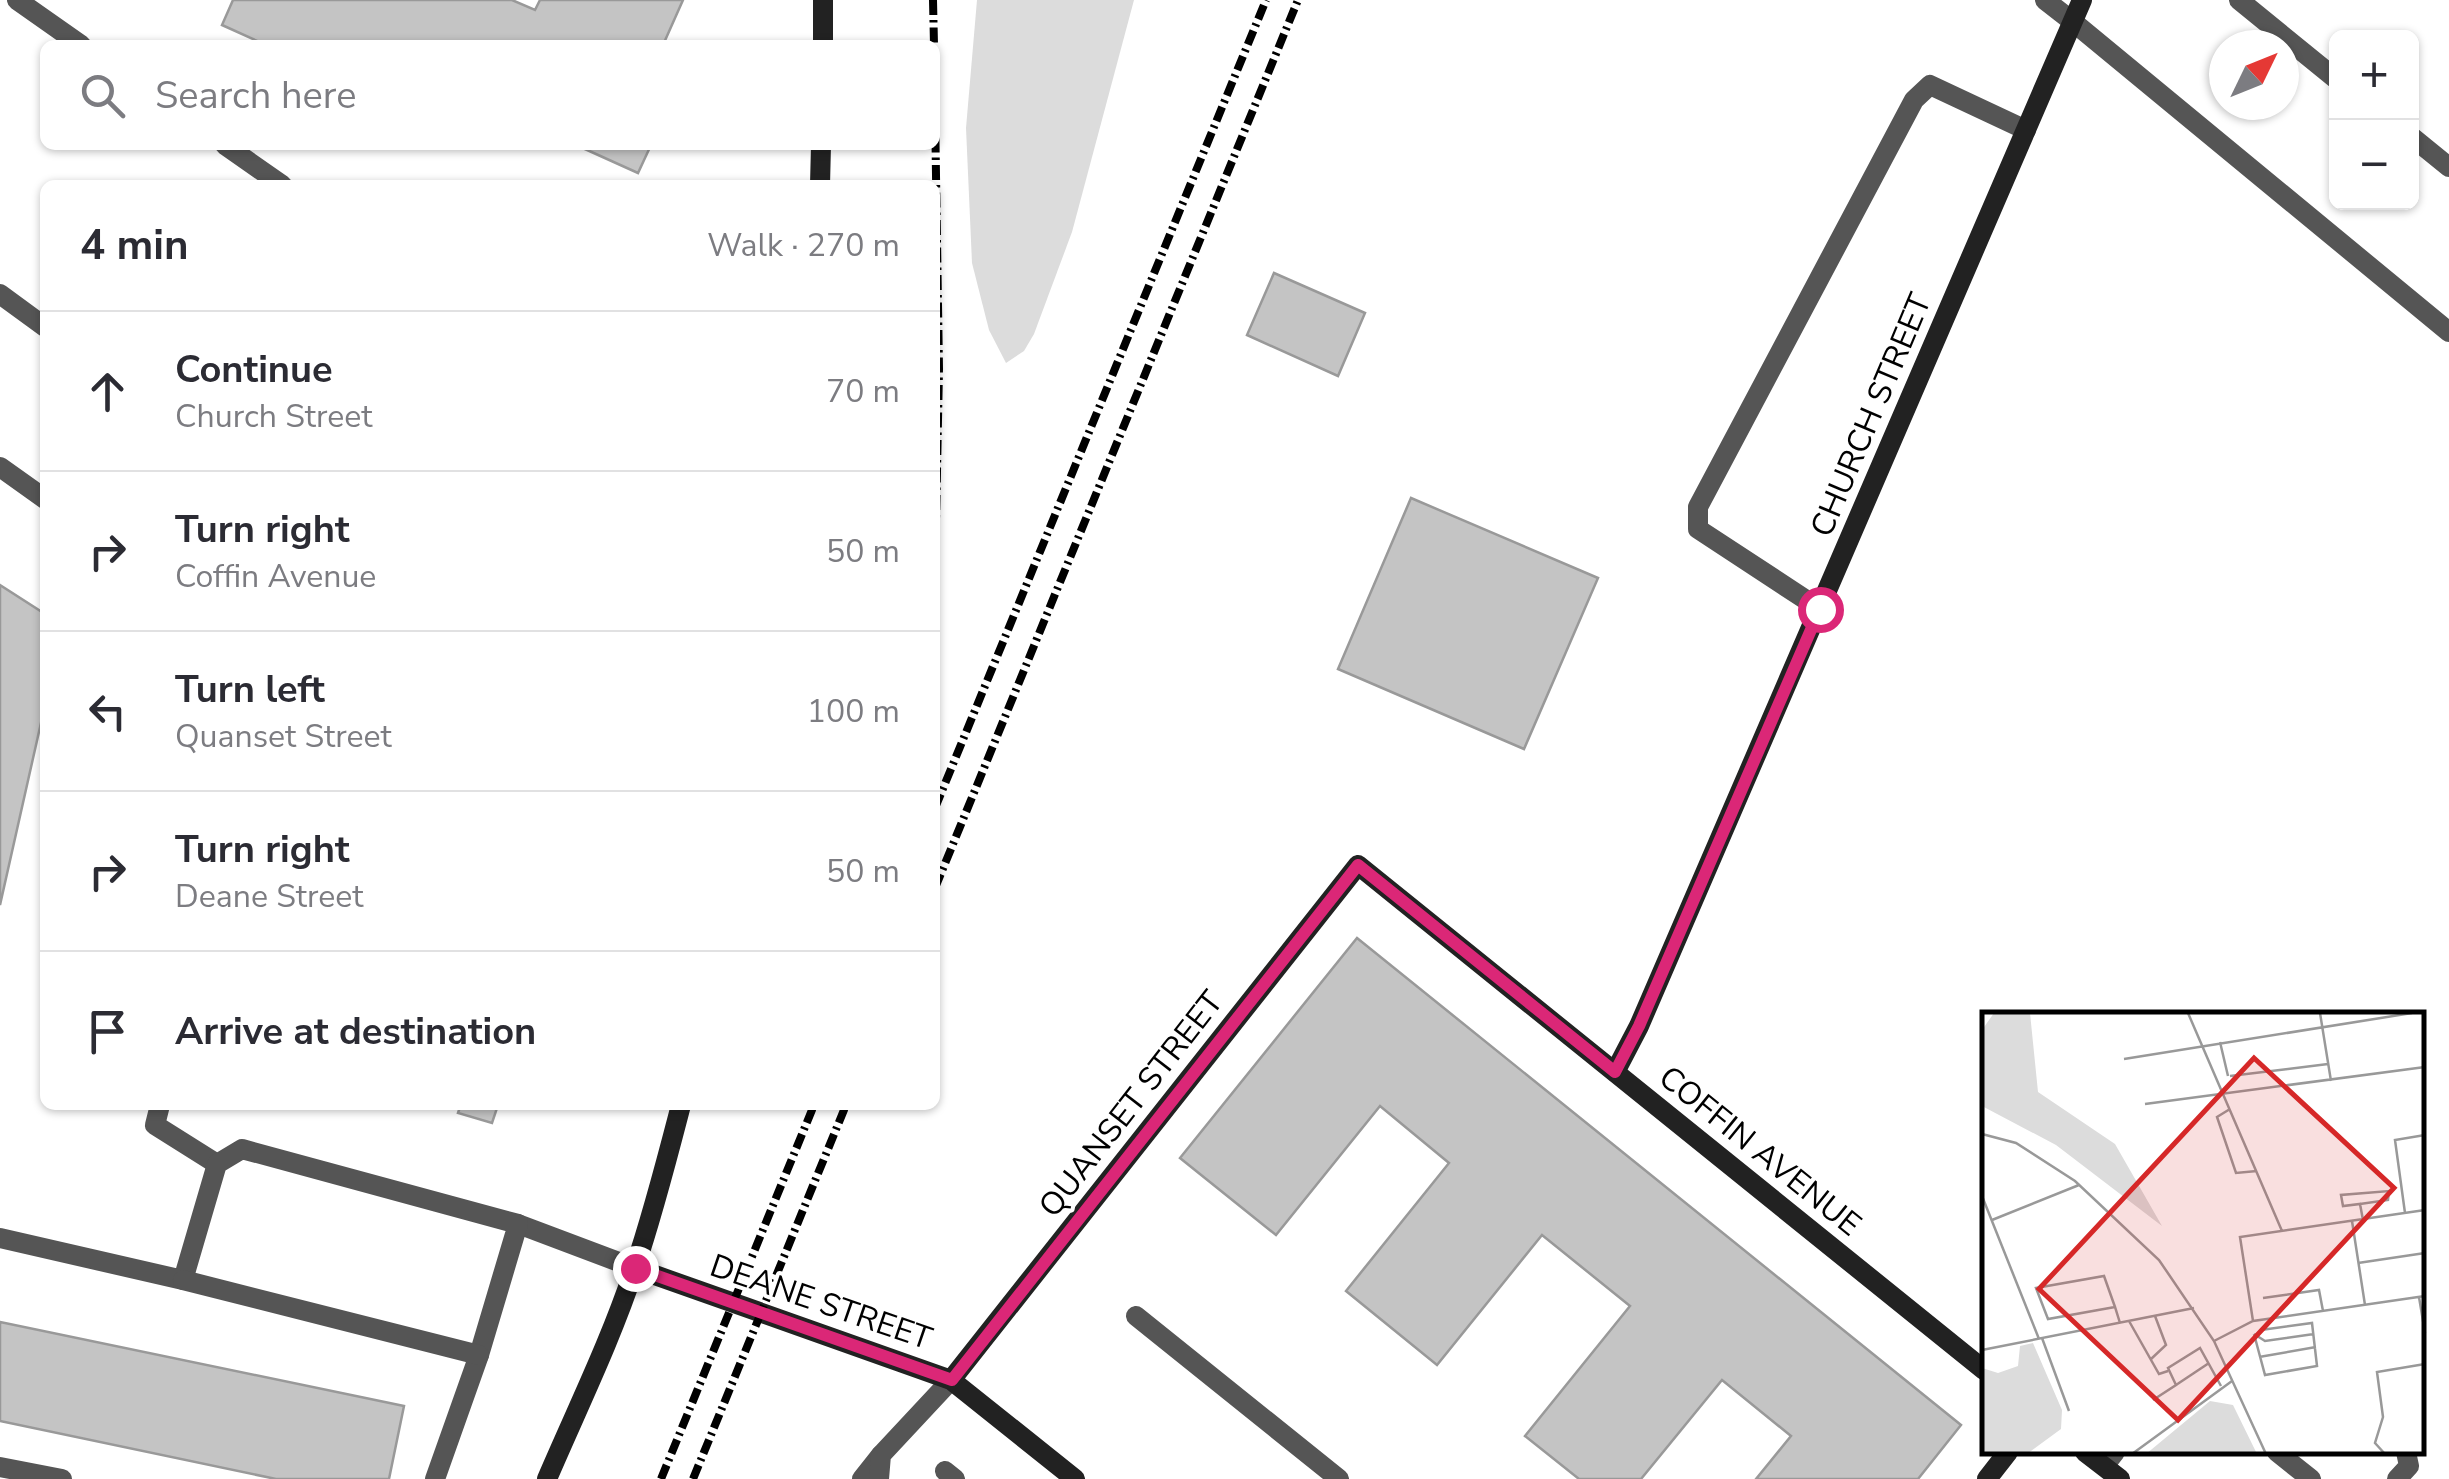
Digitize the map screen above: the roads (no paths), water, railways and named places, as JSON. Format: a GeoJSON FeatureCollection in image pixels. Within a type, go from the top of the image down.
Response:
{"type":"FeatureCollection","features":[{"type":"Feature","properties":{"kind":"main road"},"geometry":{"type":"LineString","coordinates":[[822,0],[823,40]]}},
{"type":"Feature","properties":{"kind":"main road","name":"CHURCH STREET"},"geometry":{"type":"LineString","coordinates":[[1615,1072],[1639,1026],[2082,0]]}},
{"type":"Feature","properties":{"kind":"main road"},"geometry":{"type":"LineString","coordinates":[[820,180],[822,150]]}},
{"type":"Feature","properties":{"kind":"main road","name":"COFFIN AVENUE"},"geometry":{"type":"LineString","coordinates":[[1358,865],[1982,1368]]}},
{"type":"Feature","properties":{"kind":"main road","name":"QUANSET STREET"},"geometry":{"type":"LineString","coordinates":[[952,1380],[1358,865]]}},
{"type":"Feature","properties":{"kind":"main road"},"geometry":{"type":"LineString","coordinates":[[547,1479],[635,1268],[680,1110]]}},
{"type":"Feature","properties":{"kind":"main road","name":"DEANE STREET"},"geometry":{"type":"LineString","coordinates":[[635,1268],[952,1380],[1075,1479]]}},
{"type":"Feature","properties":{"kind":"main road"},"geometry":{"type":"LineString","coordinates":[[1986,1479],[2006,1454]]}},
{"type":"Feature","properties":{"kind":"main road"},"geometry":{"type":"LineString","coordinates":[[2089,1454],[2113,1466]]}},
{"type":"Feature","properties":{"kind":"street"},"geometry":{"type":"LineString","coordinates":[[17,0],[75,40]]}},
{"type":"Feature","properties":{"kind":"street"},"geometry":{"type":"LineString","coordinates":[[2046,0],[2449,332]]}},
{"type":"Feature","properties":{"kind":"street"},"geometry":{"type":"LineString","coordinates":[[2238,0],[2329,72]]}},
{"type":"Feature","properties":{"kind":"street"},"geometry":{"type":"LineString","coordinates":[[1820,609],[1698,528],[1698,507],[1914,100],[1930,85],[2026,130]]}},
{"type":"Feature","properties":{"kind":"street"},"geometry":{"type":"LineString","coordinates":[[2419,143],[2449,167]]}},
{"type":"Feature","properties":{"kind":"street"},"geometry":{"type":"LineString","coordinates":[[232,150],[275,180]]}},
{"type":"Feature","properties":{"kind":"street"},"geometry":{"type":"LineString","coordinates":[[0,294],[40,323]]}},
{"type":"Feature","properties":{"kind":"street"},"geometry":{"type":"LineString","coordinates":[[0,467],[40,496]]}},
{"type":"Feature","properties":{"kind":"street"},"geometry":{"type":"LineString","coordinates":[[158,1110],[154,1125],[217,1164]]}},
{"type":"Feature","properties":{"kind":"street"},"geometry":{"type":"LineString","coordinates":[[182,1280],[217,1164],[242,1150],[518,1224],[635,1268]]}},
{"type":"Feature","properties":{"kind":"street"},"geometry":{"type":"LineString","coordinates":[[435,1479],[480,1356],[518,1224]]}},
{"type":"Feature","properties":{"kind":"street"},"geometry":{"type":"LineString","coordinates":[[0,1238],[480,1356]]}},
{"type":"Feature","properties":{"kind":"street"},"geometry":{"type":"LineString","coordinates":[[1136,1316],[1339,1479]]}},
{"type":"Feature","properties":{"kind":"street"},"geometry":{"type":"LineString","coordinates":[[862,1479],[952,1380]]}},
{"type":"Feature","properties":{"kind":"street"},"geometry":{"type":"LineString","coordinates":[[2279,1454],[2310,1479]]}},
{"type":"Feature","properties":{"kind":"street"},"geometry":{"type":"LineString","coordinates":[[2397,1479],[2409,1466],[2406,1454]]}},
{"type":"Feature","properties":{"kind":"street"},"geometry":{"type":"LineString","coordinates":[[879,1479],[882,1456]]}},
{"type":"Feature","properties":{"kind":"street"},"geometry":{"type":"LineString","coordinates":[[0,1467],[62,1479]]}},
{"type":"Feature","properties":{"kind":"railway"},"geometry":{"type":"LineString","coordinates":[[933,0],[934,40]]}},
{"type":"Feature","properties":{"kind":"railway"},"geometry":{"type":"LineString","coordinates":[[940,796],[1266,0]]}},
{"type":"Feature","properties":{"kind":"railway"},"geometry":{"type":"LineString","coordinates":[[940,876],[1298,0]]}},
{"type":"Feature","properties":{"kind":"railway"},"geometry":{"type":"LineString","coordinates":[[936,150],[936,180]]}},
{"type":"Feature","properties":{"kind":"railway"},"geometry":{"type":"LineString","coordinates":[[661,1479],[812,1110]]}},
{"type":"Feature","properties":{"kind":"railway"},"geometry":{"type":"LineString","coordinates":[[693,1479],[844,1110]]}}]}
